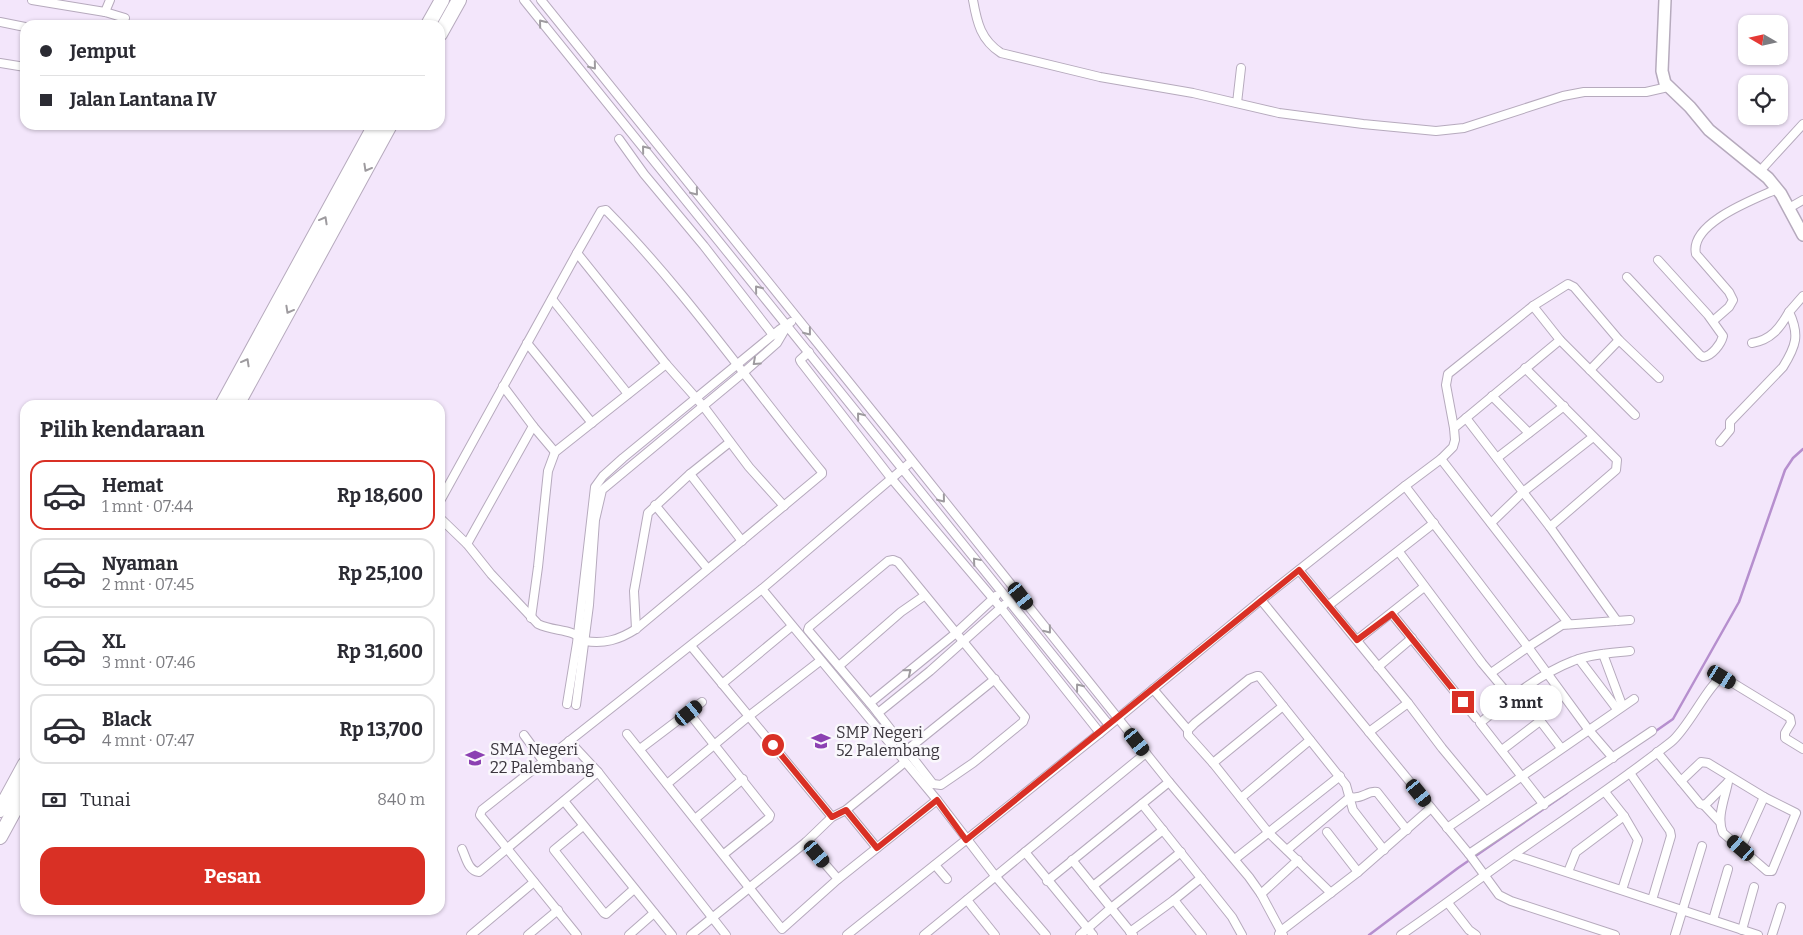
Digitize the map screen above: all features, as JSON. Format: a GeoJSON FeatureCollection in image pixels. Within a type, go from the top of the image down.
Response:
{"type":"FeatureCollection","features":[{"type":"Feature","properties":{"kind":"highway"},"geometry":{"type":"LineString","coordinates":[[431,20],[442,0]]}},
{"type":"Feature","properties":{"kind":"highway"},"geometry":{"type":"LineString","coordinates":[[445,25],[459,0]]}},
{"type":"Feature","properties":{"kind":"highway"},"geometry":{"type":"LineString","coordinates":[[225,400],[372,130]]}},
{"type":"Feature","properties":{"kind":"highway"},"geometry":{"type":"LineString","coordinates":[[240,400],[387,130]]}},
{"type":"Feature","properties":{"kind":"highway"},"geometry":{"type":"LineString","coordinates":[[0,810],[20,773]]}},
{"type":"Feature","properties":{"kind":"highway"},"geometry":{"type":"LineString","coordinates":[[0,837],[20,800]]}},
{"type":"Feature","properties":{"kind":"street"},"geometry":{"type":"LineString","coordinates":[[32,0],[105,12],[125,18]]}},
{"type":"Feature","properties":{"kind":"street"},"geometry":{"type":"LineString","coordinates":[[105,12],[110,0]]}},
{"type":"Feature","properties":{"kind":"street"},"geometry":{"type":"LineString","coordinates":[[524,0],[1109,725]]}},
{"type":"Feature","properties":{"kind":"street"},"geometry":{"type":"LineString","coordinates":[[541,0],[1018,592],[1146,754],[1235,859],[1262,894],[1281,934],[1358,872],[1431,808]]}},
{"type":"Feature","properties":{"kind":"street"},"geometry":{"type":"LineString","coordinates":[[973,0],[981,32],[989,45],[1001,53],[1107,79],[1193,93],[1280,113],[1327,120],[1443,131],[1464,128],[1563,96],[1591,92],[1646,92],[1668,87]]}},
{"type":"Feature","properties":{"kind":"street"},"geometry":{"type":"LineString","coordinates":[[1665,0],[1662,72],[1668,87],[1690,107],[1714,134],[1761,170],[1777,189],[1803,235]]}},
{"type":"Feature","properties":{"kind":"street"},"geometry":{"type":"LineString","coordinates":[[0,22],[20,26]]}},
{"type":"Feature","properties":{"kind":"street"},"geometry":{"type":"LineString","coordinates":[[0,63],[20,66]]}},
{"type":"Feature","properties":{"kind":"street"},"geometry":{"type":"LineString","coordinates":[[1237,103],[1242,68]]}},
{"type":"Feature","properties":{"kind":"street"},"geometry":{"type":"LineString","coordinates":[[1761,170],[1803,124]]}},
{"type":"Feature","properties":{"kind":"street"},"geometry":{"type":"LineString","coordinates":[[619,139],[650,181],[704,246],[773,335]]}},
{"type":"Feature","properties":{"kind":"street"},"geometry":{"type":"LineString","coordinates":[[650,181],[662,170]]}},
{"type":"Feature","properties":{"kind":"street"},"geometry":{"type":"LineString","coordinates":[[1713,321],[1732,303],[1732,297],[1696,254],[1696,242],[1709,224],[1777,189]]}},
{"type":"Feature","properties":{"kind":"street"},"geometry":{"type":"LineString","coordinates":[[1789,208],[1803,200]]}},
{"type":"Feature","properties":{"kind":"street"},"geometry":{"type":"LineString","coordinates":[[445,492],[601,212],[606,210],[638,243],[823,473],[624,637],[595,643],[585,642],[578,634],[544,627],[531,618],[467,544],[445,523]]}},
{"type":"Feature","properties":{"kind":"street"},"geometry":{"type":"LineString","coordinates":[[704,246],[727,232]]}},
{"type":"Feature","properties":{"kind":"street"},"geometry":{"type":"LineString","coordinates":[[578,253],[666,364],[704,407],[749,468],[784,506]]}},
{"type":"Feature","properties":{"kind":"street"},"geometry":{"type":"LineString","coordinates":[[1627,277],[1703,358],[1711,354],[1723,339],[1723,336],[1713,321],[1658,260]]}},
{"type":"Feature","properties":{"kind":"street"},"geometry":{"type":"LineString","coordinates":[[847,935],[1118,718],[1261,600],[1442,459],[1453,447],[1455,440],[1446,385],[1448,374],[1533,306],[1564,285],[1571,284],[1619,340],[1659,378]]}},
{"type":"Feature","properties":{"kind":"street"},"geometry":{"type":"LineString","coordinates":[[1752,343],[1760,342],[1771,336],[1803,296]]}},
{"type":"Feature","properties":{"kind":"street"},"geometry":{"type":"LineString","coordinates":[[552,299],[628,394]]}},
{"type":"Feature","properties":{"kind":"street"},"geometry":{"type":"LineString","coordinates":[[1533,306],[1560,340],[1635,415]]}},
{"type":"Feature","properties":{"kind":"street"},"geometry":{"type":"LineString","coordinates":[[1720,442],[1730,430],[1730,422],[1789,358],[1794,348],[1796,336],[1794,323],[1789,312]]}},
{"type":"Feature","properties":{"kind":"street"},"geometry":{"type":"LineString","coordinates":[[567,704],[578,634],[595,488],[603,476],[796,317]]}},
{"type":"Feature","properties":{"kind":"street"},"geometry":{"type":"LineString","coordinates":[[576,705],[585,642],[595,520],[602,490],[704,407],[777,343],[788,325]]}},
{"type":"Feature","properties":{"kind":"street"},"geometry":{"type":"LineString","coordinates":[[1454,428],[1560,340]]}},
{"type":"Feature","properties":{"kind":"street"},"geometry":{"type":"LineString","coordinates":[[1590,370],[1619,340]]}},
{"type":"Feature","properties":{"kind":"street"},"geometry":{"type":"LineString","coordinates":[[528,342],[592,423]]}},
{"type":"Feature","properties":{"kind":"street"},"geometry":{"type":"LineString","coordinates":[[809,352],[800,362],[891,478],[1001,608],[1100,732]]}},
{"type":"Feature","properties":{"kind":"street"},"geometry":{"type":"LineString","coordinates":[[531,618],[548,471],[555,452],[666,364]]}},
{"type":"Feature","properties":{"kind":"street"},"geometry":{"type":"LineString","coordinates":[[1526,368],[1617,460],[1618,466],[1616,470],[1550,527]]}},
{"type":"Feature","properties":{"kind":"street"},"geometry":{"type":"LineString","coordinates":[[503,386],[555,452]]}},
{"type":"Feature","properties":{"kind":"street"},"geometry":{"type":"LineString","coordinates":[[1492,396],[1529,433]]}},
{"type":"Feature","properties":{"kind":"street"},"geometry":{"type":"LineString","coordinates":[[1497,458],[1564,406]]}},
{"type":"Feature","properties":{"kind":"street"},"geometry":{"type":"LineString","coordinates":[[1466,418],[1550,527],[1617,621]]}},
{"type":"Feature","properties":{"kind":"street"},"geometry":{"type":"LineString","coordinates":[[467,544],[533,426]]}},
{"type":"Feature","properties":{"kind":"street"},"geometry":{"type":"LineString","coordinates":[[1491,523],[1523,492],[1593,437]]}},
{"type":"Feature","properties":{"kind":"street"},"geometry":{"type":"LineString","coordinates":[[636,628],[634,591],[648,513],[690,474],[730,442]]}},
{"type":"Feature","properties":{"kind":"street"},"geometry":{"type":"LineString","coordinates":[[1442,459],[1569,624]]}},
{"type":"Feature","properties":{"kind":"street"},"geometry":{"type":"LineString","coordinates":[[578,935],[480,815],[480,812],[762,589],[912,461]]}},
{"type":"Feature","properties":{"kind":"street"},"geometry":{"type":"LineString","coordinates":[[690,474],[742,541]]}},
{"type":"Feature","properties":{"kind":"street"},"geometry":{"type":"LineString","coordinates":[[603,476],[612,481]]}},
{"type":"Feature","properties":{"kind":"street"},"geometry":{"type":"LineString","coordinates":[[1405,486],[1588,729],[1613,758]]}},
{"type":"Feature","properties":{"kind":"street"},"geometry":{"type":"LineString","coordinates":[[655,505],[707,568]]}},
{"type":"Feature","properties":{"kind":"street"},"geometry":{"type":"LineString","coordinates":[[1329,605],[1434,523]]}},
{"type":"Feature","properties":{"kind":"street"},"geometry":{"type":"LineString","coordinates":[[1398,552],[1508,694]]}},
{"type":"Feature","properties":{"kind":"street"},"geometry":{"type":"LineString","coordinates":[[888,561],[898,562],[924,596],[1025,717],[1025,720],[973,763],[941,786],[933,784],[840,666],[809,632],[809,627],[888,561]]}},
{"type":"Feature","properties":{"kind":"street"},"geometry":{"type":"LineString","coordinates":[[1299,570],[1486,801]]}},
{"type":"Feature","properties":{"kind":"street"},"geometry":{"type":"LineString","coordinates":[[870,703],[956,633],[1010,583]]}},
{"type":"Feature","properties":{"kind":"street"},"geometry":{"type":"LineString","coordinates":[[1357,640],[1424,587]]}},
{"type":"Feature","properties":{"kind":"street"},"geometry":{"type":"LineString","coordinates":[[762,589],[937,800],[996,877],[1046,935]]}},
{"type":"Feature","properties":{"kind":"street"},"geometry":{"type":"LineString","coordinates":[[878,713],[963,642],[1018,592]]}},
{"type":"Feature","properties":{"kind":"street"},"geometry":{"type":"LineString","coordinates":[[840,666],[901,612],[924,596]]}},
{"type":"Feature","properties":{"kind":"street"},"geometry":{"type":"LineString","coordinates":[[1261,600],[1484,873],[1499,895],[1615,935]]}},
{"type":"Feature","properties":{"kind":"street"},"geometry":{"type":"LineString","coordinates":[[1392,614],[1476,718]]}},
{"type":"Feature","properties":{"kind":"street"},"geometry":{"type":"LineString","coordinates":[[1491,673],[1558,627],[1569,624],[1630,620]]}},
{"type":"Feature","properties":{"kind":"street"},"geometry":{"type":"LineString","coordinates":[[722,684],[792,626]]}},
{"type":"Feature","properties":{"kind":"street"},"geometry":{"type":"LineString","coordinates":[[1378,667],[1412,638]]}},
{"type":"Feature","properties":{"kind":"street"},"geometry":{"type":"LineString","coordinates":[[691,646],[832,817]]}},
{"type":"Feature","properties":{"kind":"street"},"geometry":{"type":"LineString","coordinates":[[1544,805],[1480,723],[1519,693],[1547,674],[1571,661],[1603,654],[1630,651]]}},
{"type":"Feature","properties":{"kind":"street"},"geometry":{"type":"LineString","coordinates":[[1603,654],[1620,707]]}},
{"type":"Feature","properties":{"kind":"street"},"geometry":{"type":"LineString","coordinates":[[1580,659],[1620,707]]}},
{"type":"Feature","properties":{"kind":"street"},"geometry":{"type":"LineString","coordinates":[[667,784],[749,716],[820,661]]}},
{"type":"Feature","properties":{"kind":"street"},"geometry":{"type":"LineString","coordinates":[[1188,730],[1249,679],[1257,676],[1264,681],[1340,776],[1349,789],[1353,810],[1384,850]]}},
{"type":"Feature","properties":{"kind":"street"},"geometry":{"type":"LineString","coordinates":[[1401,935],[1448,903],[1484,873],[1605,792],[1684,731],[1715,682],[1722,677],[1790,718],[1791,723],[1785,733],[1785,738],[1803,749]]}},
{"type":"Feature","properties":{"kind":"street"},"geometry":{"type":"LineString","coordinates":[[907,750],[995,679]]}},
{"type":"Feature","properties":{"kind":"street"},"geometry":{"type":"LineString","coordinates":[[1153,689],[1188,730],[1188,735],[1268,832],[1331,893]]}},
{"type":"Feature","properties":{"kind":"street"},"geometry":{"type":"LineString","coordinates":[[1519,693],[1561,748]]}},
{"type":"Feature","properties":{"kind":"street"},"geometry":{"type":"LineString","coordinates":[[1447,828],[1634,699]]}},
{"type":"Feature","properties":{"kind":"street"},"geometry":{"type":"LineString","coordinates":[[640,749],[702,702]]}},
{"type":"Feature","properties":{"kind":"street"},"geometry":{"type":"LineString","coordinates":[[1369,732],[1408,703]]}},
{"type":"Feature","properties":{"kind":"street"},"geometry":{"type":"LineString","coordinates":[[1213,763],[1283,706]]}},
{"type":"Feature","properties":{"kind":"street"},"geometry":{"type":"LineString","coordinates":[[689,713],[770,815],[769,818],[724,854]]}},
{"type":"Feature","properties":{"kind":"street"},"geometry":{"type":"LineString","coordinates":[[1502,750],[1540,720]]}},
{"type":"Feature","properties":{"kind":"street"},"geometry":{"type":"LineString","coordinates":[[1470,856],[1652,731]]}},
{"type":"Feature","properties":{"kind":"street"},"geometry":{"type":"LineString","coordinates":[[627,734],[785,932],[838,879],[937,800]]}},
{"type":"Feature","properties":{"kind":"street"},"geometry":{"type":"LineString","coordinates":[[524,735],[543,761]]}},
{"type":"Feature","properties":{"kind":"street"},"geometry":{"type":"LineString","coordinates":[[1241,798],[1310,740]]}},
{"type":"Feature","properties":{"kind":"street"},"geometry":{"type":"LineString","coordinates":[[569,741],[598,772],[726,935]]}},
{"type":"Feature","properties":{"kind":"street"},"geometry":{"type":"LineString","coordinates":[[1657,752],[1696,800],[1704,805],[1720,822],[1723,833],[1767,871],[1772,871],[1796,813],[1730,780],[1704,762],[1701,762],[1681,781]]}},
{"type":"Feature","properties":{"kind":"street"},"geometry":{"type":"LineString","coordinates":[[924,935],[1146,754]]}},
{"type":"Feature","properties":{"kind":"street"},"geometry":{"type":"LineString","coordinates":[[691,935],[806,842],[832,817],[846,810],[905,762]]}},
{"type":"Feature","properties":{"kind":"street"},"geometry":{"type":"LineString","coordinates":[[462,849],[470,867],[473,871],[477,872],[598,772]]}},
{"type":"Feature","properties":{"kind":"street"},"geometry":{"type":"LineString","coordinates":[[1630,773],[1671,836],[1652,900]]}},
{"type":"Feature","properties":{"kind":"street"},"geometry":{"type":"LineString","coordinates":[[1235,859],[1340,776]]}},
{"type":"Feature","properties":{"kind":"street"},"geometry":{"type":"LineString","coordinates":[[695,819],[744,780]]}},
{"type":"Feature","properties":{"kind":"street"},"geometry":{"type":"LineString","coordinates":[[1704,805],[1730,780]]}},
{"type":"Feature","properties":{"kind":"street"},"geometry":{"type":"LineString","coordinates":[[1720,822],[1730,780]]}},
{"type":"Feature","properties":{"kind":"street"},"geometry":{"type":"LineString","coordinates":[[1047,881],[1169,782]]}},
{"type":"Feature","properties":{"kind":"street"},"geometry":{"type":"LineString","coordinates":[[1288,850],[1350,797],[1359,798],[1372,791],[1377,792],[1407,830]]}},
{"type":"Feature","properties":{"kind":"street"},"geometry":{"type":"LineString","coordinates":[[1605,792],[1624,816],[1638,840],[1622,890]]}},
{"type":"Feature","properties":{"kind":"street"},"geometry":{"type":"LineString","coordinates":[[1741,848],[1764,797]]}},
{"type":"Feature","properties":{"kind":"street"},"geometry":{"type":"LineString","coordinates":[[564,801],[672,935]]}},
{"type":"Feature","properties":{"kind":"street"},"geometry":{"type":"LineString","coordinates":[[1142,804],[1232,917],[1242,935]]}},
{"type":"Feature","properties":{"kind":"street"},"geometry":{"type":"LineString","coordinates":[[846,810],[877,848]]}},
{"type":"Feature","properties":{"kind":"street"},"geometry":{"type":"LineString","coordinates":[[1568,872],[1576,852],[1624,816]]}},
{"type":"Feature","properties":{"kind":"street"},"geometry":{"type":"LineString","coordinates":[[583,826],[554,850],[604,913],[606,914],[634,890]]}},
{"type":"Feature","properties":{"kind":"street"},"geometry":{"type":"LineString","coordinates":[[1093,886],[1163,830]]}},
{"type":"Feature","properties":{"kind":"street"},"geometry":{"type":"LineString","coordinates":[[1327,832],[1358,872]]}},
{"type":"Feature","properties":{"kind":"street"},"geometry":{"type":"LineString","coordinates":[[806,842],[838,879]]}},
{"type":"Feature","properties":{"kind":"street"},"geometry":{"type":"LineString","coordinates":[[1675,935],[1702,846]]}},
{"type":"Feature","properties":{"kind":"street"},"geometry":{"type":"LineString","coordinates":[[1025,852],[1091,932]]}},
{"type":"Feature","properties":{"kind":"street"},"geometry":{"type":"LineString","coordinates":[[1080,935],[1091,932],[1111,908],[1181,852]]}},
{"type":"Feature","properties":{"kind":"street"},"geometry":{"type":"LineString","coordinates":[[1514,854],[1758,935]]}},
{"type":"Feature","properties":{"kind":"street"},"geometry":{"type":"LineString","coordinates":[[1072,860],[1132,934],[1201,878]]}},
{"type":"Feature","properties":{"kind":"street"},"geometry":{"type":"LineString","coordinates":[[1262,894],[1298,860]]}},
{"type":"Feature","properties":{"kind":"street"},"geometry":{"type":"LineString","coordinates":[[935,865],[947,879]]}},
{"type":"Feature","properties":{"kind":"street"},"geometry":{"type":"LineString","coordinates":[[1712,920],[1728,869]]}},
{"type":"Feature","properties":{"kind":"street"},"geometry":{"type":"LineString","coordinates":[[471,935],[534,882]]}},
{"type":"Feature","properties":{"kind":"street"},"geometry":{"type":"LineString","coordinates":[[1742,930],[1754,888]]}},
{"type":"Feature","properties":{"kind":"street"},"geometry":{"type":"LineString","coordinates":[[967,900],[993,932],[983,935]]}},
{"type":"Feature","properties":{"kind":"street"},"geometry":{"type":"LineString","coordinates":[[1174,900],[1202,935]]}},
{"type":"Feature","properties":{"kind":"street"},"geometry":{"type":"LineString","coordinates":[[1448,903],[1469,933]]}},
{"type":"Feature","properties":{"kind":"street"},"geometry":{"type":"LineString","coordinates":[[1772,935],[1781,907]]}},
{"type":"Feature","properties":{"kind":"street"},"geometry":{"type":"LineString","coordinates":[[529,934],[558,910]]}},
{"type":"Feature","properties":{"kind":"street"},"geometry":{"type":"LineString","coordinates":[[629,935],[654,913]]}},
{"type":"Feature","properties":{"kind":"waterway"},"geometry":{"type":"LineString","coordinates":[[1653,733],[1673,719],[1739,602],[1785,470],[1793,458],[1803,449]]}},
{"type":"Feature","properties":{"kind":"waterway"},"geometry":{"type":"LineString","coordinates":[[1369,935],[1458,868],[1567,793]]}},
{"type":"Feature","properties":{"kind":"place","name":"SMP Negeri 52 Palembang"},"geometry":{"type":"Point","coordinates":[821,741]}},
{"type":"Feature","properties":{"kind":"place","name":"SMA Negeri 22 Palembang"},"geometry":{"type":"Point","coordinates":[475,758]}},
{"type":"Feature","properties":{"kind":"route"},"geometry":{"type":"LineString","coordinates":[[773,745],[832,817],[846,810],[877,848],[937,800],[966,840],[1299,570],[1357,640],[1392,614],[1463,702]]}}]}
